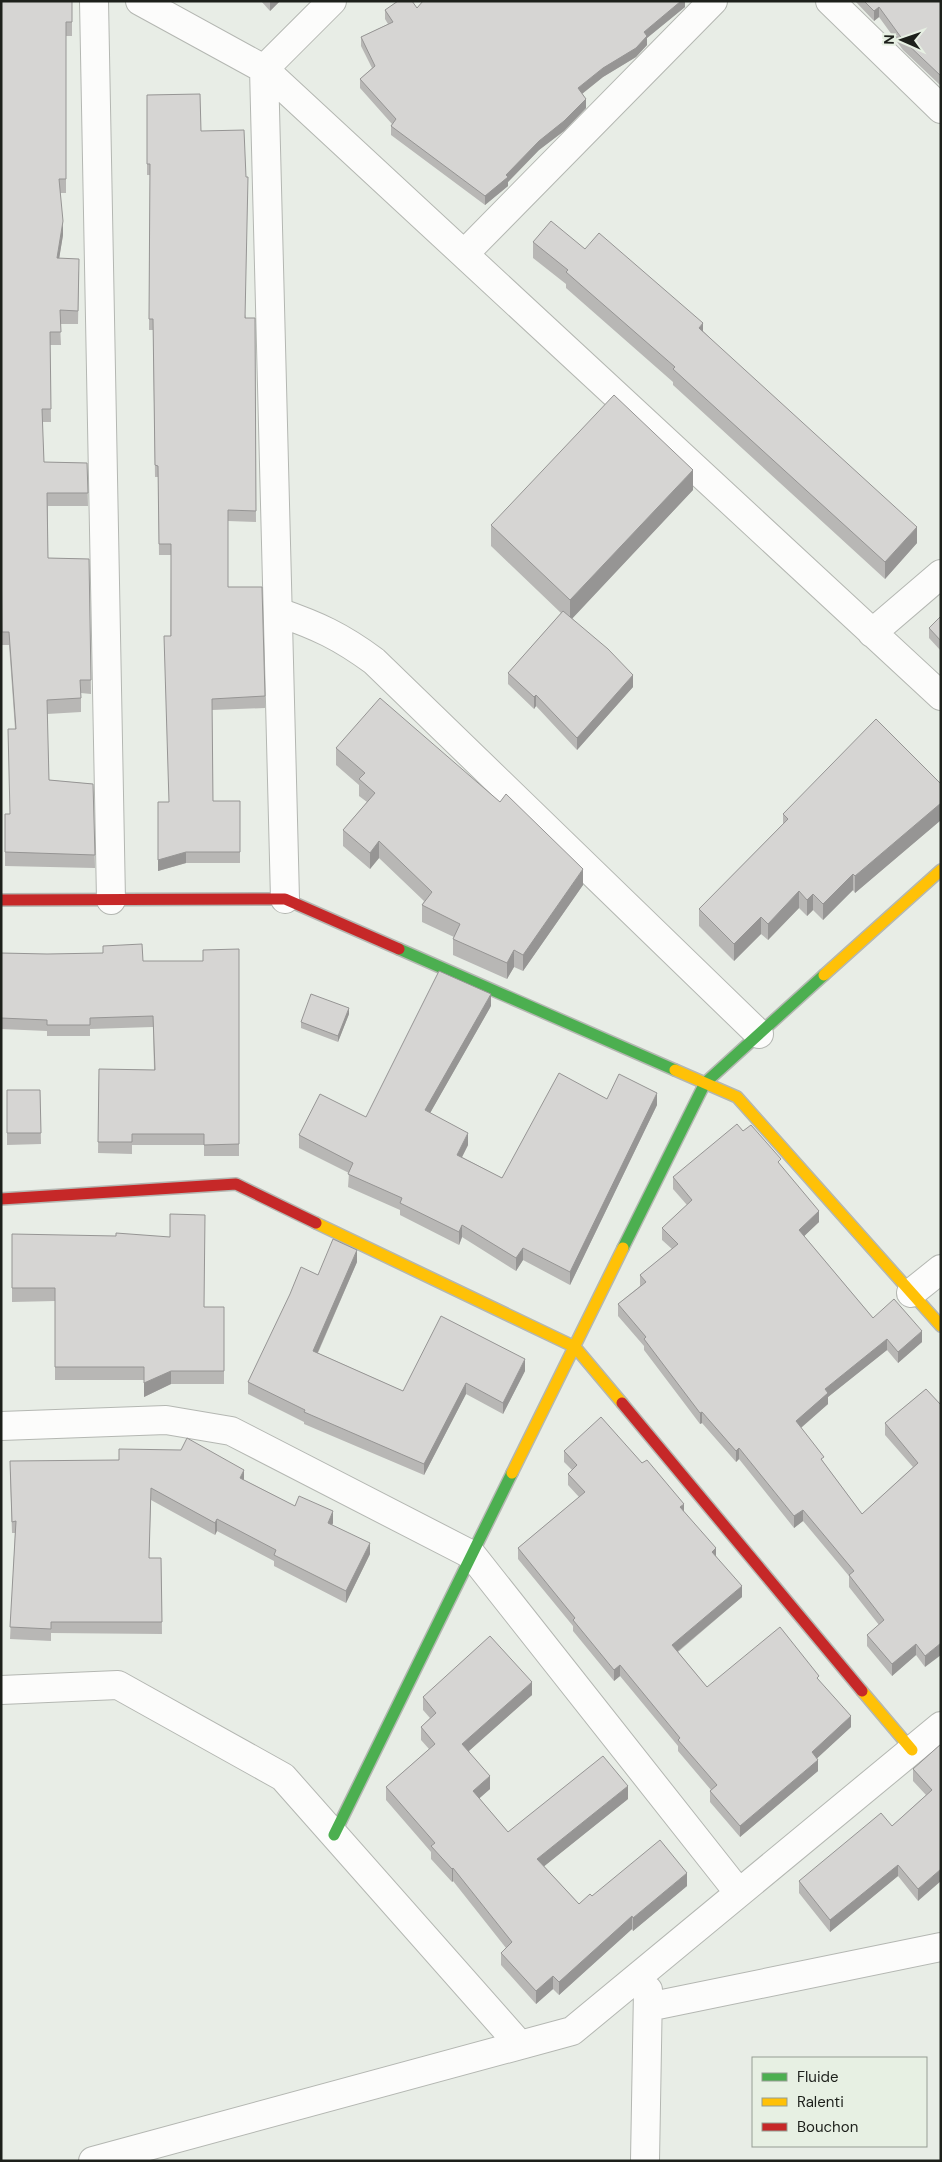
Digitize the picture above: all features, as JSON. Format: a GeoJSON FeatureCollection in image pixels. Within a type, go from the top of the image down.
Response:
{"type":"FeatureCollection","features":[{"type":"Feature","properties":{"kind":"street"},"geometry":{"type":"LineString","coordinates":[[94,1],[111,900]]}},
{"type":"Feature","properties":{"kind":"street"},"geometry":{"type":"LineString","coordinates":[[140,1],[264,69],[941,696]]}},
{"type":"Feature","properties":{"kind":"street"},"geometry":{"type":"LineString","coordinates":[[285,899],[264,69],[332,1]]}},
{"type":"Feature","properties":{"kind":"street"},"geometry":{"type":"LineString","coordinates":[[464,254],[713,1]]}},
{"type":"Feature","properties":{"kind":"street"},"geometry":{"type":"LineString","coordinates":[[830,1],[941,109]]}},
{"type":"Feature","properties":{"kind":"street"},"geometry":{"type":"LineString","coordinates":[[872,633],[941,574]]}},
{"type":"Feature","properties":{"kind":"street"},"geometry":{"type":"LineString","coordinates":[[278,612],[313,624],[341,637],[374,661],[759,1034]]}},
{"type":"Feature","properties":{"kind":"street"},"geometry":{"type":"LineString","coordinates":[[334,1835],[704,1083],[941,870]]}},
{"type":"Feature","properties":{"kind":"street"},"geometry":{"type":"LineString","coordinates":[[1,900],[285,899],[737,1097],[941,1326]]}},
{"type":"Feature","properties":{"kind":"street"},"geometry":{"type":"LineString","coordinates":[[1,1199],[236,1184],[575,1347],[912,1750]]}},
{"type":"Feature","properties":{"kind":"street"},"geometry":{"type":"LineString","coordinates":[[911,1293],[941,1269]]}},
{"type":"Feature","properties":{"kind":"street"},"geometry":{"type":"LineString","coordinates":[[1,1426],[166,1420],[231,1430],[472,1555],[739,1894]]}},
{"type":"Feature","properties":{"kind":"street"},"geometry":{"type":"LineString","coordinates":[[1,1690],[118,1685],[283,1777],[520,2045]]}},
{"type":"Feature","properties":{"kind":"street"},"geometry":{"type":"LineString","coordinates":[[93,2161],[572,2031],[941,1726]]}},
{"type":"Feature","properties":{"kind":"street"},"geometry":{"type":"LineString","coordinates":[[648,2007],[941,1947]]}},
{"type":"Feature","properties":{"kind":"street"},"geometry":{"type":"LineString","coordinates":[[645,2161],[649,1967]]}},
{"type":"Feature","properties":{"kind":"building"},"geometry":{"type":"Polygon","coordinates":[[[1,1],[72,1],[72,22],[66,22],[66,179],[59,179],[63,221],[57,258],[79,259],[78,311],[60,310],[61,332],[50,332],[51,409],[42,409],[44,462],[87,463],[88,493],[47,493],[48,558],[89,559],[91,680],[80,680],[81,698],[47,700],[49,780],[93,784],[95,855],[5,852],[5,814],[10,814],[8,729],[16,729],[9,632],[2,632],[1,1]]]}},
{"type":"Feature","properties":{"kind":"building"},"geometry":{"type":"Polygon","coordinates":[[[398,1],[412,1],[417,8],[423,1],[681,1],[644,32],[647,36],[636,48],[603,68],[578,88],[586,99],[564,121],[539,141],[506,175],[508,177],[485,196],[391,126],[396,119],[360,79],[375,66],[361,37],[393,22],[385,10],[398,1]]]}},
{"type":"Feature","properties":{"kind":"building"},"geometry":{"type":"Polygon","coordinates":[[[864,1],[941,1],[941,76],[903,40],[879,7],[874,11],[864,1]]]}},
{"type":"Feature","properties":{"kind":"building"},"geometry":{"type":"Polygon","coordinates":[[[200,94],[201,131],[244,130],[246,177],[248,177],[245,318],[255,318],[256,511],[228,510],[228,587],[262,587],[265,696],[212,699],[213,801],[240,801],[240,852],[186,852],[158,860],[158,802],[169,802],[164,636],[171,636],[171,544],[159,544],[158,466],[155,465],[153,319],[149,319],[150,164],[147,164],[147,95],[200,94]]]}},
{"type":"Feature","properties":{"kind":"building"},"geometry":{"type":"Polygon","coordinates":[[[551,221],[585,249],[599,233],[703,323],[699,328],[917,527],[885,562],[673,369],[675,367],[566,272],[568,270],[533,242],[551,221]]]}},
{"type":"Feature","properties":{"kind":"building"},"geometry":{"type":"Polygon","coordinates":[[[614,395],[693,470],[570,600],[491,525],[614,395]]]}},
{"type":"Feature","properties":{"kind":"building"},"geometry":{"type":"Polygon","coordinates":[[[563,611],[608,649],[633,675],[577,738],[536,695],[534,697],[508,673],[563,611]]]}},
{"type":"Feature","properties":{"kind":"building"},"geometry":{"type":"Polygon","coordinates":[[[941,616],[941,641],[929,628],[941,616]]]}},
{"type":"Feature","properties":{"kind":"building"},"geometry":{"type":"Polygon","coordinates":[[[380,698],[500,802],[506,794],[583,869],[523,955],[514,950],[507,963],[453,939],[460,924],[422,905],[432,892],[379,841],[370,853],[343,830],[375,793],[359,779],[365,773],[336,748],[380,698]]]}},
{"type":"Feature","properties":{"kind":"building"},"geometry":{"type":"Polygon","coordinates":[[[876,719],[941,784],[941,803],[855,876],[853,874],[823,904],[813,894],[807,900],[799,891],[768,924],[761,917],[734,944],[699,909],[788,819],[783,814],[876,719]]]}},
{"type":"Feature","properties":{"kind":"building"},"geometry":{"type":"Polygon","coordinates":[[[142,944],[143,961],[203,961],[203,950],[239,949],[239,1144],[204,1145],[204,1134],[132,1134],[132,1142],[98,1142],[99,1069],[155,1070],[153,1016],[90,1018],[90,1025],[47,1025],[47,1020],[1,1018],[1,953],[103,953],[103,946],[142,944]]]}},
{"type":"Feature","properties":{"kind":"building"},"geometry":{"type":"Polygon","coordinates":[[[439,971],[491,994],[425,1110],[468,1133],[457,1155],[502,1178],[559,1073],[607,1099],[619,1074],[657,1093],[570,1272],[523,1248],[516,1258],[462,1225],[459,1232],[400,1203],[402,1198],[348,1174],[353,1163],[299,1135],[320,1094],[366,1117],[439,971]]]}},
{"type":"Feature","properties":{"kind":"building"},"geometry":{"type":"Polygon","coordinates":[[[311,994],[349,1008],[338,1036],[301,1022],[311,994]]]}},
{"type":"Feature","properties":{"kind":"building"},"geometry":{"type":"Polygon","coordinates":[[[7,1090],[40,1090],[41,1133],[7,1133],[7,1090]]]}},
{"type":"Feature","properties":{"kind":"building"},"geometry":{"type":"Polygon","coordinates":[[[737,1124],[743,1131],[751,1125],[781,1159],[778,1162],[819,1211],[799,1230],[873,1318],[894,1299],[922,1331],[898,1352],[887,1339],[825,1389],[828,1393],[796,1421],[824,1457],[821,1459],[862,1514],[918,1463],[885,1423],[926,1389],[941,1405],[941,1643],[925,1656],[916,1644],[892,1664],[867,1635],[884,1620],[849,1575],[854,1571],[803,1510],[794,1516],[739,1448],[736,1451],[702,1412],[700,1413],[644,1339],[646,1337],[618,1304],[646,1282],[640,1275],[678,1244],[662,1228],[692,1200],[673,1177],[737,1124]]]}},
{"type":"Feature","properties":{"kind":"building"},"geometry":{"type":"Polygon","coordinates":[[[170,1214],[205,1215],[204,1307],[224,1307],[224,1371],[171,1371],[144,1383],[144,1367],[55,1367],[55,1288],[12,1288],[12,1234],[116,1236],[116,1233],[170,1237],[170,1214]]]}},
{"type":"Feature","properties":{"kind":"building"},"geometry":{"type":"Polygon","coordinates":[[[333,1239],[357,1250],[313,1351],[403,1391],[441,1316],[525,1359],[503,1403],[466,1383],[424,1464],[304,1412],[305,1410],[248,1382],[301,1267],[318,1275],[333,1239]]]}},
{"type":"Feature","properties":{"kind":"building"},"geometry":{"type":"Polygon","coordinates":[[[601,1417],[642,1463],[647,1460],[684,1504],[680,1507],[716,1548],[712,1552],[742,1586],[672,1645],[707,1687],[780,1627],[819,1676],[817,1678],[851,1716],[812,1752],[818,1760],[740,1826],[710,1791],[717,1785],[678,1740],[680,1738],[620,1665],[614,1670],[573,1620],[575,1618],[518,1548],[585,1492],[568,1474],[577,1465],[564,1451],[601,1417]]]}},
{"type":"Feature","properties":{"kind":"building"},"geometry":{"type":"Polygon","coordinates":[[[187,1438],[244,1470],[240,1478],[295,1506],[299,1496],[333,1511],[328,1523],[370,1543],[346,1591],[274,1555],[276,1550],[217,1519],[215,1523],[151,1488],[149,1558],[161,1558],[162,1622],[51,1622],[51,1629],[10,1627],[16,1521],[12,1522],[10,1461],[119,1460],[119,1449],[181,1450],[187,1438]]]}},
{"type":"Feature","properties":{"kind":"building"},"geometry":{"type":"Polygon","coordinates":[[[490,1636],[532,1682],[462,1744],[490,1776],[473,1791],[508,1832],[603,1756],[628,1786],[537,1859],[579,1904],[590,1894],[592,1896],[660,1840],[687,1873],[633,1918],[632,1916],[559,1982],[553,1976],[536,1991],[501,1953],[512,1942],[453,1868],[431,1846],[435,1843],[386,1787],[435,1744],[421,1727],[436,1713],[423,1697],[490,1636]]]}},
{"type":"Feature","properties":{"kind":"building"},"geometry":{"type":"Polygon","coordinates":[[[941,1744],[941,1869],[918,1889],[898,1865],[830,1920],[799,1881],[881,1813],[892,1826],[932,1790],[913,1769],[941,1744]]]}},
{"type":"Feature","properties":{"kind":"traffic: fast"},"geometry":{"type":"LineString","coordinates":[[399,949],[675,1070]]}},
{"type":"Feature","properties":{"kind":"traffic: fast"},"geometry":{"type":"LineString","coordinates":[[623,1248],[705,1083],[824,975]]}},
{"type":"Feature","properties":{"kind":"traffic: fast"},"geometry":{"type":"LineString","coordinates":[[334,1835],[512,1473]]}},
{"type":"Feature","properties":{"kind":"traffic: slow"},"geometry":{"type":"LineString","coordinates":[[824,975],[941,870]]}},
{"type":"Feature","properties":{"kind":"traffic: slow"},"geometry":{"type":"LineString","coordinates":[[675,1070],[737,1097],[941,1326]]}},
{"type":"Feature","properties":{"kind":"traffic: slow"},"geometry":{"type":"LineString","coordinates":[[316,1223],[575,1347],[622,1403]]}},
{"type":"Feature","properties":{"kind":"traffic: slow"},"geometry":{"type":"LineString","coordinates":[[512,1473],[623,1248]]}},
{"type":"Feature","properties":{"kind":"traffic: slow"},"geometry":{"type":"LineString","coordinates":[[862,1691],[912,1750]]}},
{"type":"Feature","properties":{"kind":"traffic: jam"},"geometry":{"type":"LineString","coordinates":[[1,900],[285,899],[399,949]]}},
{"type":"Feature","properties":{"kind":"traffic: jam"},"geometry":{"type":"LineString","coordinates":[[1,1199],[236,1184],[316,1223]]}},
{"type":"Feature","properties":{"kind":"traffic: jam"},"geometry":{"type":"LineString","coordinates":[[622,1403],[862,1691]]}}]}
